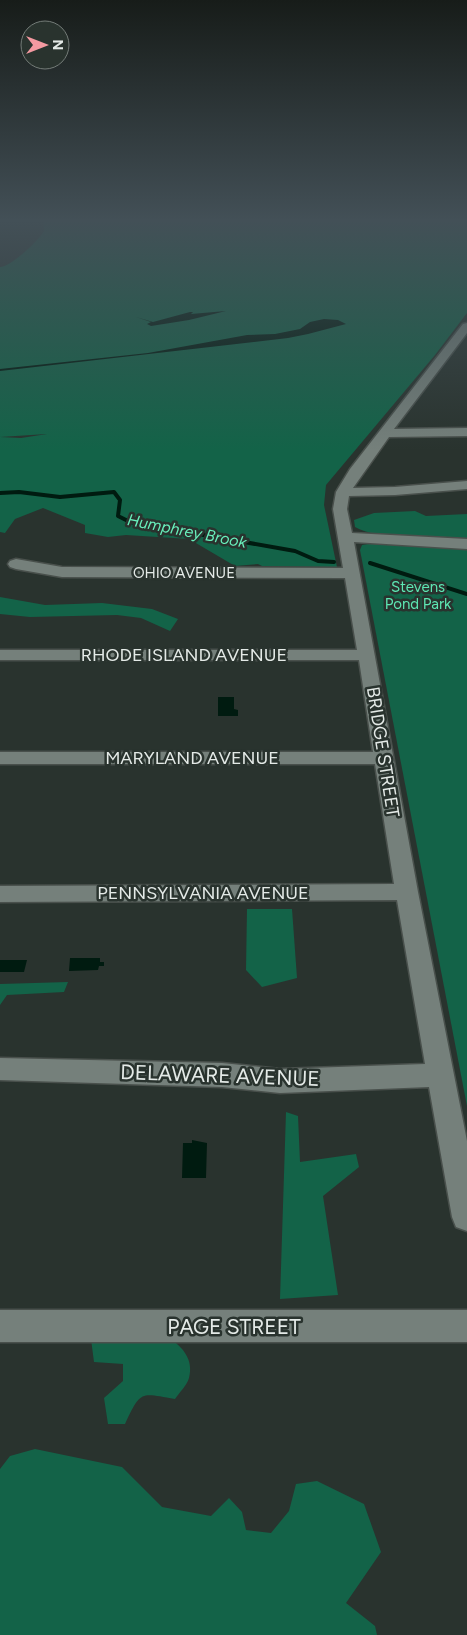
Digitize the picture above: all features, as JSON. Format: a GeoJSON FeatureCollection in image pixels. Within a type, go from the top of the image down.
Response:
{"type":"FeatureCollection","features":[{"type":"Feature","properties":{"kind":"street","name":"BRIDGE STREET"},"geometry":{"type":"LineString","coordinates":[[467,326],[355,472],[343,492],[340,509],[407,892],[467,1217]]}},
{"type":"Feature","properties":{"kind":"street"},"geometry":{"type":"LineString","coordinates":[[386,433],[467,432]]}},
{"type":"Feature","properties":{"kind":"street"},"geometry":{"type":"LineString","coordinates":[[343,492],[395,491],[467,485]]}},
{"type":"Feature","properties":{"kind":"street"},"geometry":{"type":"LineString","coordinates":[[346,538],[467,544]]}},
{"type":"Feature","properties":{"kind":"street","name":"OHIO AVENUE"},"geometry":{"type":"LineString","coordinates":[[16,564],[62,572],[352,574]]}},
{"type":"Feature","properties":{"kind":"street","name":"RHODE ISLAND AVENUE"},"geometry":{"type":"LineString","coordinates":[[0,655],[367,655]]}},
{"type":"Feature","properties":{"kind":"street","name":"MARYLAND AVENUE"},"geometry":{"type":"LineString","coordinates":[[0,758],[384,758]]}},
{"type":"Feature","properties":{"kind":"street","name":"PENNSYLVANIA AVENUE"},"geometry":{"type":"LineString","coordinates":[[0,894],[407,892]]}},
{"type":"Feature","properties":{"kind":"street","name":"DELAWARE AVENUE"},"geometry":{"type":"LineString","coordinates":[[0,1069],[222,1075],[280,1080],[441,1075]]}},
{"type":"Feature","properties":{"kind":"street","name":"PAGE STREET"},"geometry":{"type":"LineString","coordinates":[[0,1326],[467,1326]]}},
{"type":"Feature","properties":{"kind":"green space"},"geometry":{"type":"Polygon","coordinates":[[[0,297],[467,297],[467,313],[435,355],[326,485],[324,505],[337,567],[262,566],[258,564],[235,566],[189,539],[126,535],[108,537],[85,533],[85,525],[43,508],[15,519],[5,533],[0,532],[0,297]],[[47,434],[0,437],[21,438],[47,434]]]}},
{"type":"Feature","properties":{"kind":"green space"},"geometry":{"type":"Polygon","coordinates":[[[415,511],[426,516],[467,514],[467,539],[409,538],[379,534],[355,527],[354,520],[374,513],[415,511]]]}},
{"type":"Feature","properties":{"kind":"green space","name":"Stevens Pond Park"},"geometry":{"type":"Polygon","coordinates":[[[375,543],[467,549],[467,1106],[360,550],[362,545],[375,543]]]}},
{"type":"Feature","properties":{"kind":"green space"},"geometry":{"type":"Polygon","coordinates":[[[0,597],[45,605],[102,603],[152,609],[178,619],[170,631],[141,618],[117,615],[30,617],[0,614],[0,597]]]}},
{"type":"Feature","properties":{"kind":"green space"},"geometry":{"type":"Polygon","coordinates":[[[247,909],[292,909],[297,978],[262,987],[246,970],[247,909]]]}},
{"type":"Feature","properties":{"kind":"green space"},"geometry":{"type":"Polygon","coordinates":[[[68,982],[64,992],[7,995],[0,1005],[0,984],[68,982]]]}},
{"type":"Feature","properties":{"kind":"green space"},"geometry":{"type":"Polygon","coordinates":[[[286,1112],[298,1116],[300,1162],[356,1154],[359,1167],[323,1196],[338,1295],[280,1299],[286,1112]]]}},
{"type":"Feature","properties":{"kind":"green space"},"geometry":{"type":"Polygon","coordinates":[[[169,1338],[183,1350],[189,1360],[189,1378],[185,1386],[175,1399],[143,1396],[135,1405],[125,1424],[108,1424],[104,1398],[123,1381],[123,1364],[94,1362],[91,1339],[169,1338]]]}},
{"type":"Feature","properties":{"kind":"green space"},"geometry":{"type":"Polygon","coordinates":[[[35,1449],[122,1467],[162,1507],[211,1516],[229,1498],[242,1512],[246,1530],[271,1533],[289,1511],[296,1484],[317,1481],[364,1504],[381,1552],[346,1603],[375,1626],[377,1635],[0,1635],[0,1469],[10,1456],[35,1449]]]}},
{"type":"Feature","properties":{"kind":"shaded area"},"geometry":{"type":"Polygon","coordinates":[[[226,311],[189,320],[151,326],[147,324],[151,322],[136,317],[153,322],[190,312],[193,312],[191,314],[226,311]]]}},
{"type":"Feature","properties":{"kind":"shaded area"},"geometry":{"type":"Polygon","coordinates":[[[324,319],[338,320],[346,324],[288,338],[0,371],[0,369],[148,353],[247,335],[275,334],[300,329],[310,322],[324,319]]]}},
{"type":"Feature","properties":{"kind":"shaded area"},"geometry":{"type":"Polygon","coordinates":[[[218,697],[234,697],[234,709],[238,710],[238,716],[218,716],[218,697]]]}},
{"type":"Feature","properties":{"kind":"shaded area"},"geometry":{"type":"Polygon","coordinates":[[[70,958],[100,958],[100,962],[104,962],[104,966],[99,966],[98,970],[69,971],[70,958]]]}},
{"type":"Feature","properties":{"kind":"shaded area"},"geometry":{"type":"Polygon","coordinates":[[[0,960],[27,960],[24,972],[0,972],[0,960]]]}},
{"type":"Feature","properties":{"kind":"shaded area"},"geometry":{"type":"Polygon","coordinates":[[[192,1140],[207,1143],[206,1178],[182,1178],[183,1143],[192,1143],[192,1140]]]}},
{"type":"Feature","properties":{"kind":"waterway","name":"Humphrey Brook"},"geometry":{"type":"LineString","coordinates":[[0,493],[19,492],[60,497],[114,492],[120,500],[118,516],[130,522],[295,551],[318,561],[334,562]]}},
{"type":"Feature","properties":{"kind":"waterway","name":"Humphrey Brook"},"geometry":{"type":"LineString","coordinates":[[370,563],[467,594]]}}]}
